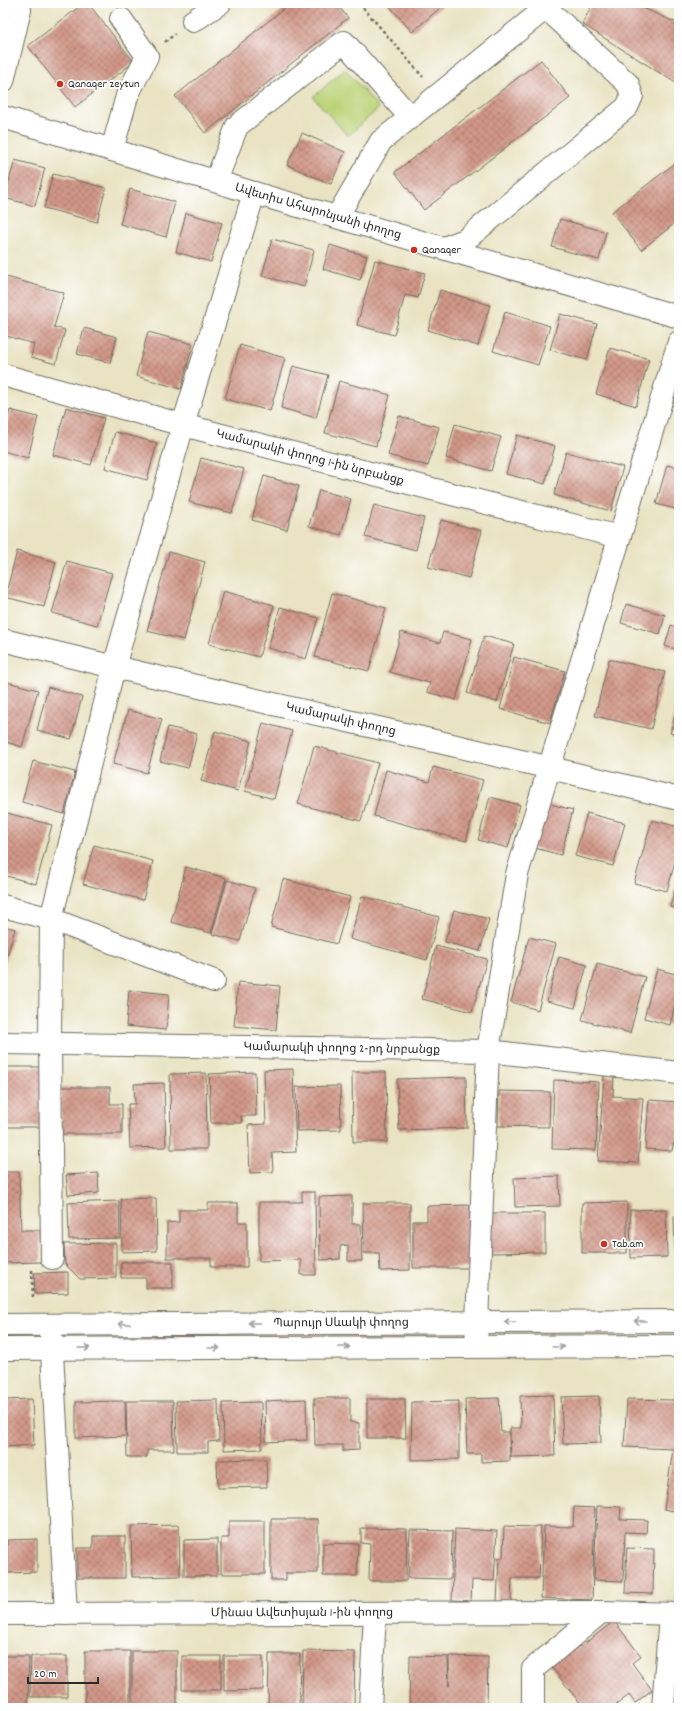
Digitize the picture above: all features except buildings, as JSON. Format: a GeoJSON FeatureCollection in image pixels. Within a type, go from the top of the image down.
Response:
{"type":"FeatureCollection","features":[{"type":"Feature","properties":{"kind":"street"},"geometry":{"type":"LineString","coordinates":[[193,21],[220,3]]}},
{"type":"Feature","properties":{"kind":"street"},"geometry":{"type":"LineString","coordinates":[[3,81],[22,5]]}},
{"type":"Feature","properties":{"kind":"street"},"geometry":{"type":"LineString","coordinates":[[337,217],[381,140],[547,5],[628,84],[632,96],[628,107],[465,240],[444,248]]}},
{"type":"Feature","properties":{"kind":"street"},"geometry":{"type":"LineString","coordinates":[[112,150],[127,96],[148,56],[121,19]]}},
{"type":"Feature","properties":{"kind":"street"},"geometry":{"type":"LineString","coordinates":[[216,182],[237,126],[344,42],[410,117]]}},
{"type":"Feature","properties":{"kind":"street","name":"Ավետիս Ահարոնյանի փողոց"},"geometry":{"type":"LineString","coordinates":[[3,117],[216,182],[679,317]]}},
{"type":"Feature","properties":{"kind":"street"},"geometry":{"type":"LineString","coordinates":[[52,1258],[50,1042],[52,919],[114,667],[183,425],[254,193]]}},
{"type":"Feature","properties":{"kind":"street"},"geometry":{"type":"LineString","coordinates":[[476,1347],[488,1051],[517,874],[679,342]]}},
{"type":"Feature","properties":{"kind":"street","name":"Կամարակի փողոց 1-ին նրբանցք"},"geometry":{"type":"LineString","coordinates":[[3,375],[183,425],[619,537]]}},
{"type":"Feature","properties":{"kind":"street","name":"Կամարակի փողոց"},"geometry":{"type":"LineString","coordinates":[[3,640],[550,767],[679,799]]}},
{"type":"Feature","properties":{"kind":"street"},"geometry":{"type":"LineString","coordinates":[[3,906],[52,919],[214,981]]}},
{"type":"Feature","properties":{"kind":"street","name":"Կամարակի փողոց 2-րդ նրբանցք"},"geometry":{"type":"LineString","coordinates":[[3,1042],[488,1051],[679,1073]]}},
{"type":"Feature","properties":{"kind":"street","name":"Պարույր Սևակի փողոց"},"geometry":{"type":"LineString","coordinates":[[3,1325],[679,1321]]}},
{"type":"Feature","properties":{"kind":"street"},"geometry":{"type":"LineString","coordinates":[[51,1324],[66,1614]]}},
{"type":"Feature","properties":{"kind":"street","name":"Պարույր Սևակի փողոց"},"geometry":{"type":"LineString","coordinates":[[3,1348],[679,1346]]}},
{"type":"Feature","properties":{"kind":"street"},"geometry":{"type":"LineString","coordinates":[[533,1708],[533,1669],[601,1612]]}},
{"type":"Feature","properties":{"kind":"street","name":"Մինաս Ավետիսյան 1-ին փողոց"},"geometry":{"type":"LineString","coordinates":[[3,1614],[375,1614],[601,1612],[675,1614]]}},
{"type":"Feature","properties":{"kind":"street"},"geometry":{"type":"LineString","coordinates":[[370,1708],[375,1614]]}},
{"type":"Feature","properties":{"kind":"street"},"geometry":{"type":"LineString","coordinates":[[662,1708],[675,1614]]}},
{"type":"Feature","properties":{"kind":"path"},"geometry":{"type":"LineString","coordinates":[[359,3],[438,94]]}},
{"type":"Feature","properties":{"kind":"path"},"geometry":{"type":"LineString","coordinates":[[148,56],[193,21]]}},
{"type":"Feature","properties":{"kind":"green space"},"geometry":{"type":"Polygon","coordinates":[[[345,69],[379,108],[348,136],[313,97],[345,69]]]}},
{"type":"Feature","properties":{"kind":"place","name":"Qanaqer zeytun"},"geometry":{"type":"Point","coordinates":[60,84]}},
{"type":"Feature","properties":{"kind":"place","name":"Qanaqer"},"geometry":{"type":"Point","coordinates":[414,250]}},
{"type":"Feature","properties":{"kind":"place","name":"Tab.am"},"geometry":{"type":"Point","coordinates":[604,1244]}}]}
